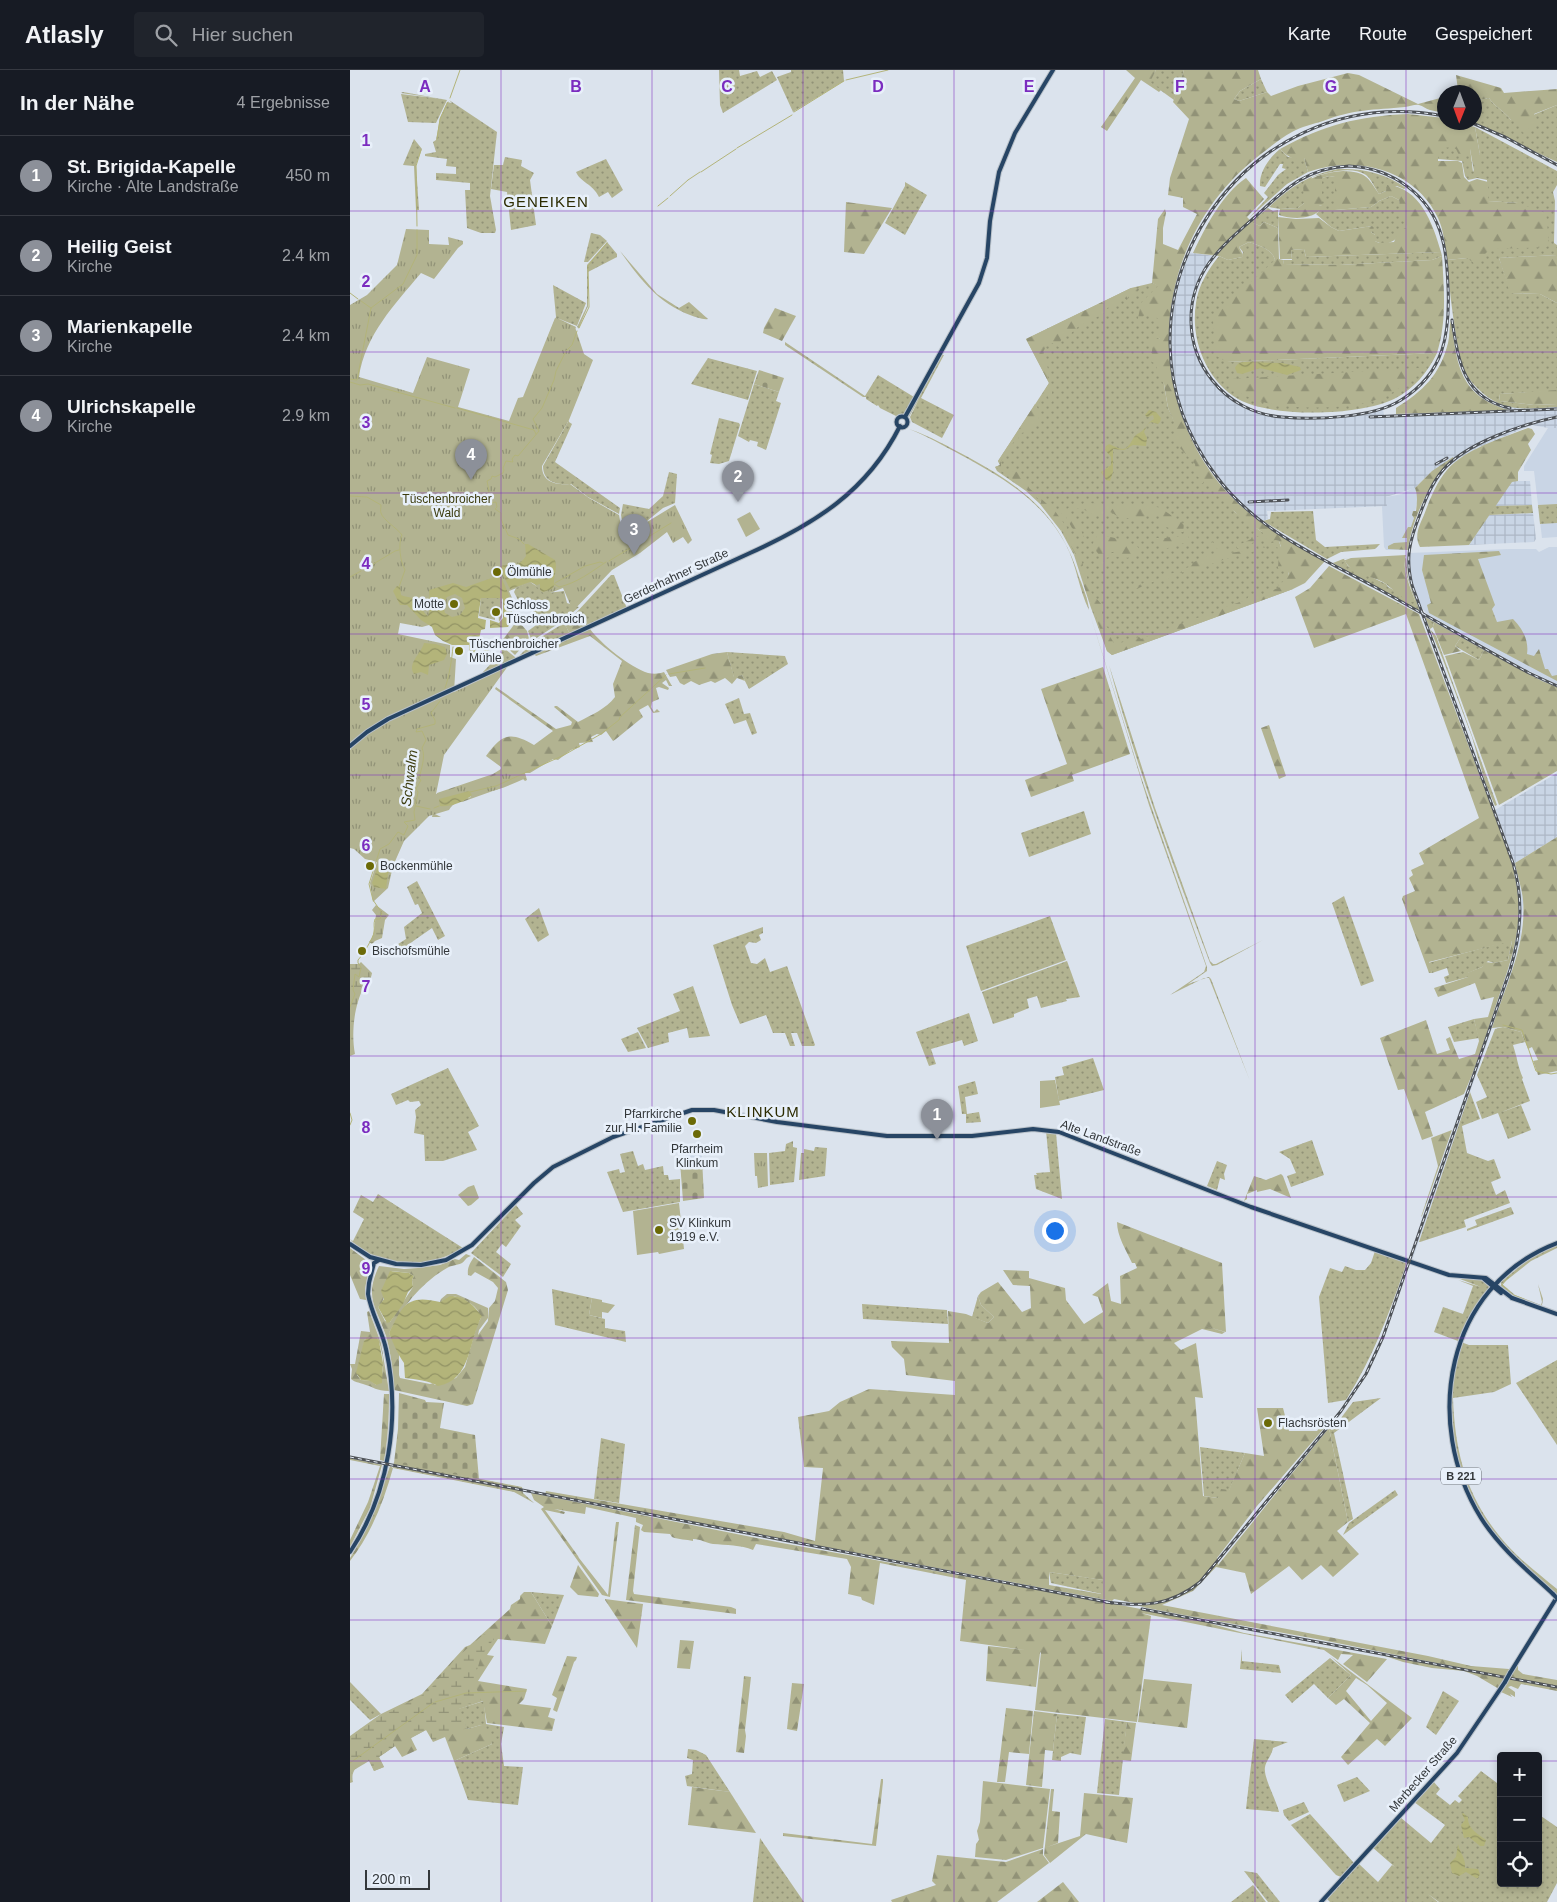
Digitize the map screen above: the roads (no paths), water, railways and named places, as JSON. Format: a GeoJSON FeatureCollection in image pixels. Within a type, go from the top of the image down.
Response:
{"type":"FeatureCollection","features":[{"type":"Feature","properties":{"kind":"main road"},"geometry":{"type":"LineString","coordinates":[[905,417],[979,283],[987,258],[990,221],[999,172],[1014,133],[1053,70]]}},
{"type":"Feature","properties":{"kind":"main road"},"geometry":{"type":"LineString","coordinates":[[905,417],[908,420],[907,424],[904,427],[900,426],[897,423],[898,419],[905,417]]}},
{"type":"Feature","properties":{"kind":"main road","name":"Gerderhahner Straße"},"geometry":{"type":"LineString","coordinates":[[350,746],[381,723],[804,527],[839,502],[860,482],[878,461],[900,426]]}},
{"type":"Feature","properties":{"kind":"main road","name":"Alte Landstraße"},"geometry":{"type":"LineString","coordinates":[[363,1253],[379,1260],[399,1265],[414,1266],[446,1260],[472,1245],[547,1171],[563,1161],[613,1137],[692,1110],[714,1110],[777,1122],[887,1136],[978,1135],[1043,1129],[1068,1134],[1251,1207],[1449,1275],[1489,1279]]}},
{"type":"Feature","properties":{"kind":"main road","name":"B 221"},"geometry":{"type":"LineString","coordinates":[[1556,1597],[1513,1558],[1486,1526],[1468,1494],[1455,1456],[1450,1412],[1453,1369],[1466,1328],[1482,1300],[1507,1273],[1528,1257],[1557,1243]]}},
{"type":"Feature","properties":{"kind":"main road"},"geometry":{"type":"LineString","coordinates":[[350,1244],[363,1253],[373,1266]]}},
{"type":"Feature","properties":{"kind":"main road"},"geometry":{"type":"LineString","coordinates":[[350,1552],[365,1527],[376,1500],[386,1468],[392,1426],[388,1358],[369,1298],[373,1266],[379,1260]]}},
{"type":"Feature","properties":{"kind":"main road"},"geometry":{"type":"LineString","coordinates":[[372,1273],[379,1260]]}},
{"type":"Feature","properties":{"kind":"main road","name":"B 221"},"geometry":{"type":"LineString","coordinates":[[1489,1279],[1497,1278],[1507,1273]]}},
{"type":"Feature","properties":{"kind":"main road"},"geometry":{"type":"LineString","coordinates":[[1482,1277],[1512,1298]]}},
{"type":"Feature","properties":{"kind":"main road"},"geometry":{"type":"LineString","coordinates":[[1489,1279],[1499,1291],[1512,1298],[1557,1314]]}},
{"type":"Feature","properties":{"kind":"main road"},"geometry":{"type":"LineString","coordinates":[[1482,1300],[1491,1293],[1499,1291]]}},
{"type":"Feature","properties":{"kind":"main road","name":"Merbecker Straße"},"geometry":{"type":"LineString","coordinates":[[1321,1902],[1457,1753],[1505,1682],[1556,1597]]}},
{"type":"Feature","properties":{"kind":"water"},"geometry":{"type":"Polygon","coordinates":[[[1250,362],[1282,363],[1300,367],[1301,370],[1287,375],[1260,368],[1242,374],[1237,373],[1235,368],[1238,364],[1250,362]]]}},
{"type":"Feature","properties":{"kind":"water"},"geometry":{"type":"Polygon","coordinates":[[[1149,410],[1156,412],[1161,418],[1160,422],[1158,424],[1151,422],[1148,424],[1154,419],[1153,415],[1147,417],[1145,415],[1149,410]]]}},
{"type":"Feature","properties":{"kind":"water"},"geometry":{"type":"Polygon","coordinates":[[[1146,427],[1144,432],[1147,438],[1146,446],[1133,445],[1124,450],[1113,449],[1113,472],[1110,481],[1106,480],[1101,472],[1111,465],[1111,457],[1105,450],[1106,446],[1109,444],[1121,449],[1127,448],[1135,436],[1146,427]]]}},
{"type":"Feature","properties":{"kind":"water"},"geometry":{"type":"Polygon","coordinates":[[[525,544],[555,560],[556,570],[552,589],[543,592],[540,590],[540,584],[537,585],[530,582],[510,589],[499,567],[520,563],[526,556],[525,544]]]}},
{"type":"Feature","properties":{"kind":"water"},"geometry":{"type":"Polygon","coordinates":[[[500,575],[512,607],[511,620],[508,627],[490,628],[490,620],[499,623],[503,618],[503,600],[502,598],[481,598],[478,618],[486,620],[485,629],[481,630],[479,639],[471,647],[475,649],[476,653],[480,653],[494,644],[486,652],[477,656],[470,654],[469,645],[452,645],[435,635],[432,627],[421,620],[407,605],[400,605],[393,591],[397,586],[400,587],[401,595],[417,600],[428,616],[430,609],[429,590],[453,583],[466,587],[500,575]],[[455,594],[447,597],[443,605],[445,613],[452,617],[460,615],[465,608],[462,598],[455,594]]]}},
{"type":"Feature","properties":{"kind":"water"},"geometry":{"type":"Polygon","coordinates":[[[424,643],[445,647],[447,654],[444,660],[429,665],[428,675],[421,672],[414,674],[412,670],[413,662],[424,643]]]}},
{"type":"Feature","properties":{"kind":"water"},"geometry":{"type":"Polygon","coordinates":[[[469,791],[472,795],[466,800],[457,804],[440,806],[439,799],[469,791]]]}},
{"type":"Feature","properties":{"kind":"water"},"geometry":{"type":"Polygon","coordinates":[[[378,866],[389,866],[386,889],[374,887],[372,883],[378,866]]]}},
{"type":"Feature","properties":{"kind":"water"},"geometry":{"type":"Polygon","coordinates":[[[390,1271],[409,1273],[414,1276],[412,1280],[413,1287],[390,1322],[387,1323],[378,1307],[384,1299],[381,1291],[390,1271]]]}},
{"type":"Feature","properties":{"kind":"water"},"geometry":{"type":"Polygon","coordinates":[[[450,1296],[456,1296],[473,1305],[482,1316],[463,1368],[449,1382],[438,1386],[405,1378],[404,1363],[389,1333],[398,1315],[407,1304],[413,1301],[429,1300],[440,1302],[450,1296]]]}},
{"type":"Feature","properties":{"kind":"water"},"geometry":{"type":"Polygon","coordinates":[[[367,1337],[377,1338],[379,1341],[383,1363],[382,1383],[376,1385],[370,1381],[361,1380],[356,1373],[364,1341],[367,1337]]]}},
{"type":"Feature","properties":{"kind":"water"},"geometry":{"type":"Polygon","coordinates":[[[1463,1813],[1468,1817],[1471,1828],[1486,1840],[1484,1846],[1480,1846],[1469,1837],[1464,1838],[1461,1825],[1465,1820],[1463,1813]]]}},
{"type":"Feature","properties":{"kind":"water"},"geometry":{"type":"Polygon","coordinates":[[[1458,1844],[1465,1861],[1465,1868],[1478,1869],[1480,1874],[1478,1878],[1466,1872],[1459,1876],[1452,1873],[1450,1863],[1456,1857],[1458,1844]]]}},
{"type":"Feature","properties":{"kind":"waterway","name":"Schwalm"},"geometry":{"type":"LineString","coordinates":[[450,98],[460,70]]}},
{"type":"Feature","properties":{"kind":"waterway"},"geometry":{"type":"LineString","coordinates":[[846,80],[888,70]]}},
{"type":"Feature","properties":{"kind":"waterway"},"geometry":{"type":"LineString","coordinates":[[794,112],[844,81]]}},
{"type":"Feature","properties":{"kind":"waterway","name":"Schwalm"},"geometry":{"type":"LineString","coordinates":[[437,139],[440,119],[448,102]]}},
{"type":"Feature","properties":{"kind":"waterway"},"geometry":{"type":"LineString","coordinates":[[737,148],[792,115]]}},
{"type":"Feature","properties":{"kind":"waterway"},"geometry":{"type":"LineString","coordinates":[[701,172],[736,149]]}},
{"type":"Feature","properties":{"kind":"waterway","name":"Schwalm"},"geometry":{"type":"LineString","coordinates":[[417,226],[416,166],[421,150]]}},
{"type":"Feature","properties":{"kind":"waterway"},"geometry":{"type":"LineString","coordinates":[[688,180],[700,172]]}},
{"type":"Feature","properties":{"kind":"waterway"},"geometry":{"type":"LineString","coordinates":[[670,196],[688,180]]}},
{"type":"Feature","properties":{"kind":"waterway"},"geometry":{"type":"LineString","coordinates":[[658,206],[668,198]]}},
{"type":"Feature","properties":{"kind":"waterway","name":"Schwalm"},"geometry":{"type":"LineString","coordinates":[[350,379],[357,380],[371,308],[403,284],[417,255],[417,230]]}},
{"type":"Feature","properties":{"kind":"waterway"},"geometry":{"type":"LineString","coordinates":[[579,328],[589,307],[588,266],[607,243]]}},
{"type":"Feature","properties":{"kind":"waterway"},"geometry":{"type":"LineString","coordinates":[[350,293],[358,299]]}},
{"type":"Feature","properties":{"kind":"waterway"},"geometry":{"type":"LineString","coordinates":[[361,301],[371,308]]}},
{"type":"Feature","properties":{"kind":"waterway"},"geometry":{"type":"LineString","coordinates":[[524,544],[519,539],[508,535],[501,519],[501,513],[495,509],[497,507],[496,502],[489,503],[488,501],[491,499],[488,495],[487,481],[492,476],[495,477],[503,473],[506,461],[513,462],[512,459],[515,455],[518,456],[539,431],[533,419],[542,408],[556,371],[566,351],[572,345],[577,331]]}},
{"type":"Feature","properties":{"kind":"waterway"},"geometry":{"type":"LineString","coordinates":[[350,382],[360,385],[368,384],[455,408]]}},
{"type":"Feature","properties":{"kind":"waterway"},"geometry":{"type":"LineString","coordinates":[[457,408],[534,430],[536,434]]}},
{"type":"Feature","properties":{"kind":"waterway","name":"Schwalm"},"geometry":{"type":"LineString","coordinates":[[350,496],[367,497],[381,505],[382,516],[402,535],[400,552],[405,570],[399,587]]}},
{"type":"Feature","properties":{"kind":"waterway"},"geometry":{"type":"LineString","coordinates":[[609,561],[671,523]]}},
{"type":"Feature","properties":{"kind":"waterway"},"geometry":{"type":"LineString","coordinates":[[365,569],[399,550]]}},
{"type":"Feature","properties":{"kind":"waterway"},"geometry":{"type":"LineString","coordinates":[[554,584],[559,587],[572,583],[606,562]]}},
{"type":"Feature","properties":{"kind":"waterway"},"geometry":{"type":"LineString","coordinates":[[555,583],[585,566],[603,563]]}},
{"type":"Feature","properties":{"kind":"waterway"},"geometry":{"type":"LineString","coordinates":[[350,577],[361,571]]}},
{"type":"Feature","properties":{"kind":"waterway","name":"Schwalm"},"geometry":{"type":"LineString","coordinates":[[445,688],[453,647]]}},
{"type":"Feature","properties":{"kind":"waterway"},"geometry":{"type":"LineString","coordinates":[[669,674],[705,668]]}},
{"type":"Feature","properties":{"kind":"waterway"},"geometry":{"type":"LineString","coordinates":[[470,792],[496,786],[564,755],[601,734],[619,720],[666,675]]}},
{"type":"Feature","properties":{"kind":"waterway","name":"Schwalm"},"geometry":{"type":"LineString","coordinates":[[350,1007],[355,994],[353,990],[355,974],[359,977],[361,967],[358,960],[372,938],[375,919],[380,919],[382,913],[373,900],[369,884],[380,849],[389,844],[398,832],[404,835],[408,826],[404,822],[415,820],[414,812],[418,792],[416,789],[421,780],[419,779],[423,759],[422,748],[426,740],[422,731],[416,732],[417,729],[435,724],[431,713],[440,701]]}},
{"type":"Feature","properties":{"kind":"waterway"},"geometry":{"type":"LineString","coordinates":[[416,806],[430,809]]}},
{"type":"Feature","properties":{"kind":"waterway"},"geometry":{"type":"LineString","coordinates":[[434,808],[439,806]]}},
{"type":"Feature","properties":{"kind":"waterway"},"geometry":{"type":"LineString","coordinates":[[1503,1025],[1522,1030],[1536,1071],[1551,1074],[1557,1073]]}},
{"type":"Feature","properties":{"kind":"waterway","name":"Schwalm"},"geometry":{"type":"LineString","coordinates":[[350,1113],[352,1120],[350,1125]]}},
{"type":"Feature","properties":{"kind":"waterway"},"geometry":{"type":"LineString","coordinates":[[1510,1275],[1502,1285],[1513,1295],[1524,1299]]}},
{"type":"Feature","properties":{"kind":"waterway"},"geometry":{"type":"LineString","coordinates":[[435,1702],[466,1693],[526,1691]]}},
{"type":"Feature","properties":{"kind":"waterway"},"geometry":{"type":"LineString","coordinates":[[350,1763],[433,1703]]}},
{"type":"Feature","properties":{"kind":"railway"},"geometry":{"type":"LineString","coordinates":[[1437,116],[1370,113],[1304,132],[1249,169],[1206,219],[1179,279],[1170,344],[1182,412],[1217,477],[1233,496],[1269,527],[1310,553],[1529,673],[1557,686]]}},
{"type":"Feature","properties":{"kind":"railway"},"geometry":{"type":"LineString","coordinates":[[1482,127],[1505,137],[1557,165]]}},
{"type":"Feature","properties":{"kind":"railway"},"geometry":{"type":"LineString","coordinates":[[1349,166],[1380,172],[1408,187],[1429,209],[1437,223],[1445,250],[1448,286],[1448,320],[1442,350],[1436,364],[1416,389],[1401,400],[1375,411],[1327,418],[1295,418],[1272,416],[1252,410],[1226,395],[1203,367],[1197,352],[1191,322],[1195,291],[1214,256],[1287,189],[1320,171],[1349,166]]}},
{"type":"Feature","properties":{"kind":"railway"},"geometry":{"type":"LineString","coordinates":[[1452,320],[1461,363],[1473,386],[1482,396],[1494,403],[1510,408]]}},
{"type":"Feature","properties":{"kind":"railway"},"geometry":{"type":"LineString","coordinates":[[1370,417],[1557,409]]}},
{"type":"Feature","properties":{"kind":"railway"},"geometry":{"type":"LineString","coordinates":[[1106,1602],[1156,1603],[1178,1596],[1200,1582],[1341,1411],[1366,1374],[1383,1337],[1510,970],[1517,943],[1520,917],[1519,890],[1513,863],[1412,585],[1409,566],[1411,541],[1416,523],[1430,491],[1439,475],[1453,460],[1480,443],[1496,436],[1528,424],[1557,417]]}},
{"type":"Feature","properties":{"kind":"railway"},"geometry":{"type":"LineString","coordinates":[[1436,464],[1447,458]]}},
{"type":"Feature","properties":{"kind":"railway"},"geometry":{"type":"LineString","coordinates":[[1249,502],[1288,500]]}},
{"type":"Feature","properties":{"kind":"railway"},"geometry":{"type":"LineString","coordinates":[[350,1457],[1112,1603]]}},
{"type":"Feature","properties":{"kind":"railway"},"geometry":{"type":"LineString","coordinates":[[1142,1609],[1557,1687]]}},
{"type":"Feature","properties":{"kind":"place","name":"Ulrichskapelle"},"geometry":{"type":"Point","coordinates":[471,480]}},
{"type":"Feature","properties":{"kind":"place","name":"Heilig Geist"},"geometry":{"type":"Point","coordinates":[738,502]}},
{"type":"Feature","properties":{"kind":"place","name":"Marienkapelle"},"geometry":{"type":"Point","coordinates":[634,555]}},
{"type":"Feature","properties":{"kind":"place","name":"Ölmühle"},"geometry":{"type":"Point","coordinates":[497,572]}},
{"type":"Feature","properties":{"kind":"place","name":"Motte"},"geometry":{"type":"Point","coordinates":[454,604]}},
{"type":"Feature","properties":{"kind":"place","name":"Schloss Tüschenbroich"},"geometry":{"type":"Point","coordinates":[496,612]}},
{"type":"Feature","properties":{"kind":"place","name":"Tüschenbroicher Mühle"},"geometry":{"type":"Point","coordinates":[459,651]}},
{"type":"Feature","properties":{"kind":"place","name":"Bockenmühle"},"geometry":{"type":"Point","coordinates":[370,866]}},
{"type":"Feature","properties":{"kind":"place","name":"Bischofsmühle"},"geometry":{"type":"Point","coordinates":[362,951]}},
{"type":"Feature","properties":{"kind":"place","name":"Pfarrkirche zur Hl. Familie"},"geometry":{"type":"Point","coordinates":[692,1121]}},
{"type":"Feature","properties":{"kind":"place","name":"Pfarrheim Klinkum"},"geometry":{"type":"Point","coordinates":[697,1134]}},
{"type":"Feature","properties":{"kind":"place","name":"St. Brigida-Kapelle"},"geometry":{"type":"Point","coordinates":[937,1140]}},
{"type":"Feature","properties":{"kind":"place","name":"SV Klinkum 1919 e.V."},"geometry":{"type":"Point","coordinates":[659,1230]}},
{"type":"Feature","properties":{"kind":"place","name":"Flachsrösten"},"geometry":{"type":"Point","coordinates":[1268,1423]}},
{"type":"Feature","properties":{"kind":"district","name":"GENEIKEN"},"geometry":{"type":"Point","coordinates":[546,201]}},
{"type":"Feature","properties":{"kind":"district","name":"KLINKUM"},"geometry":{"type":"Point","coordinates":[763,1111]}},
{"type":"Feature","properties":{"kind":"park label","name":"Tüschenbroicher Wald"},"geometry":{"type":"Point","coordinates":[447,506]}}]}
